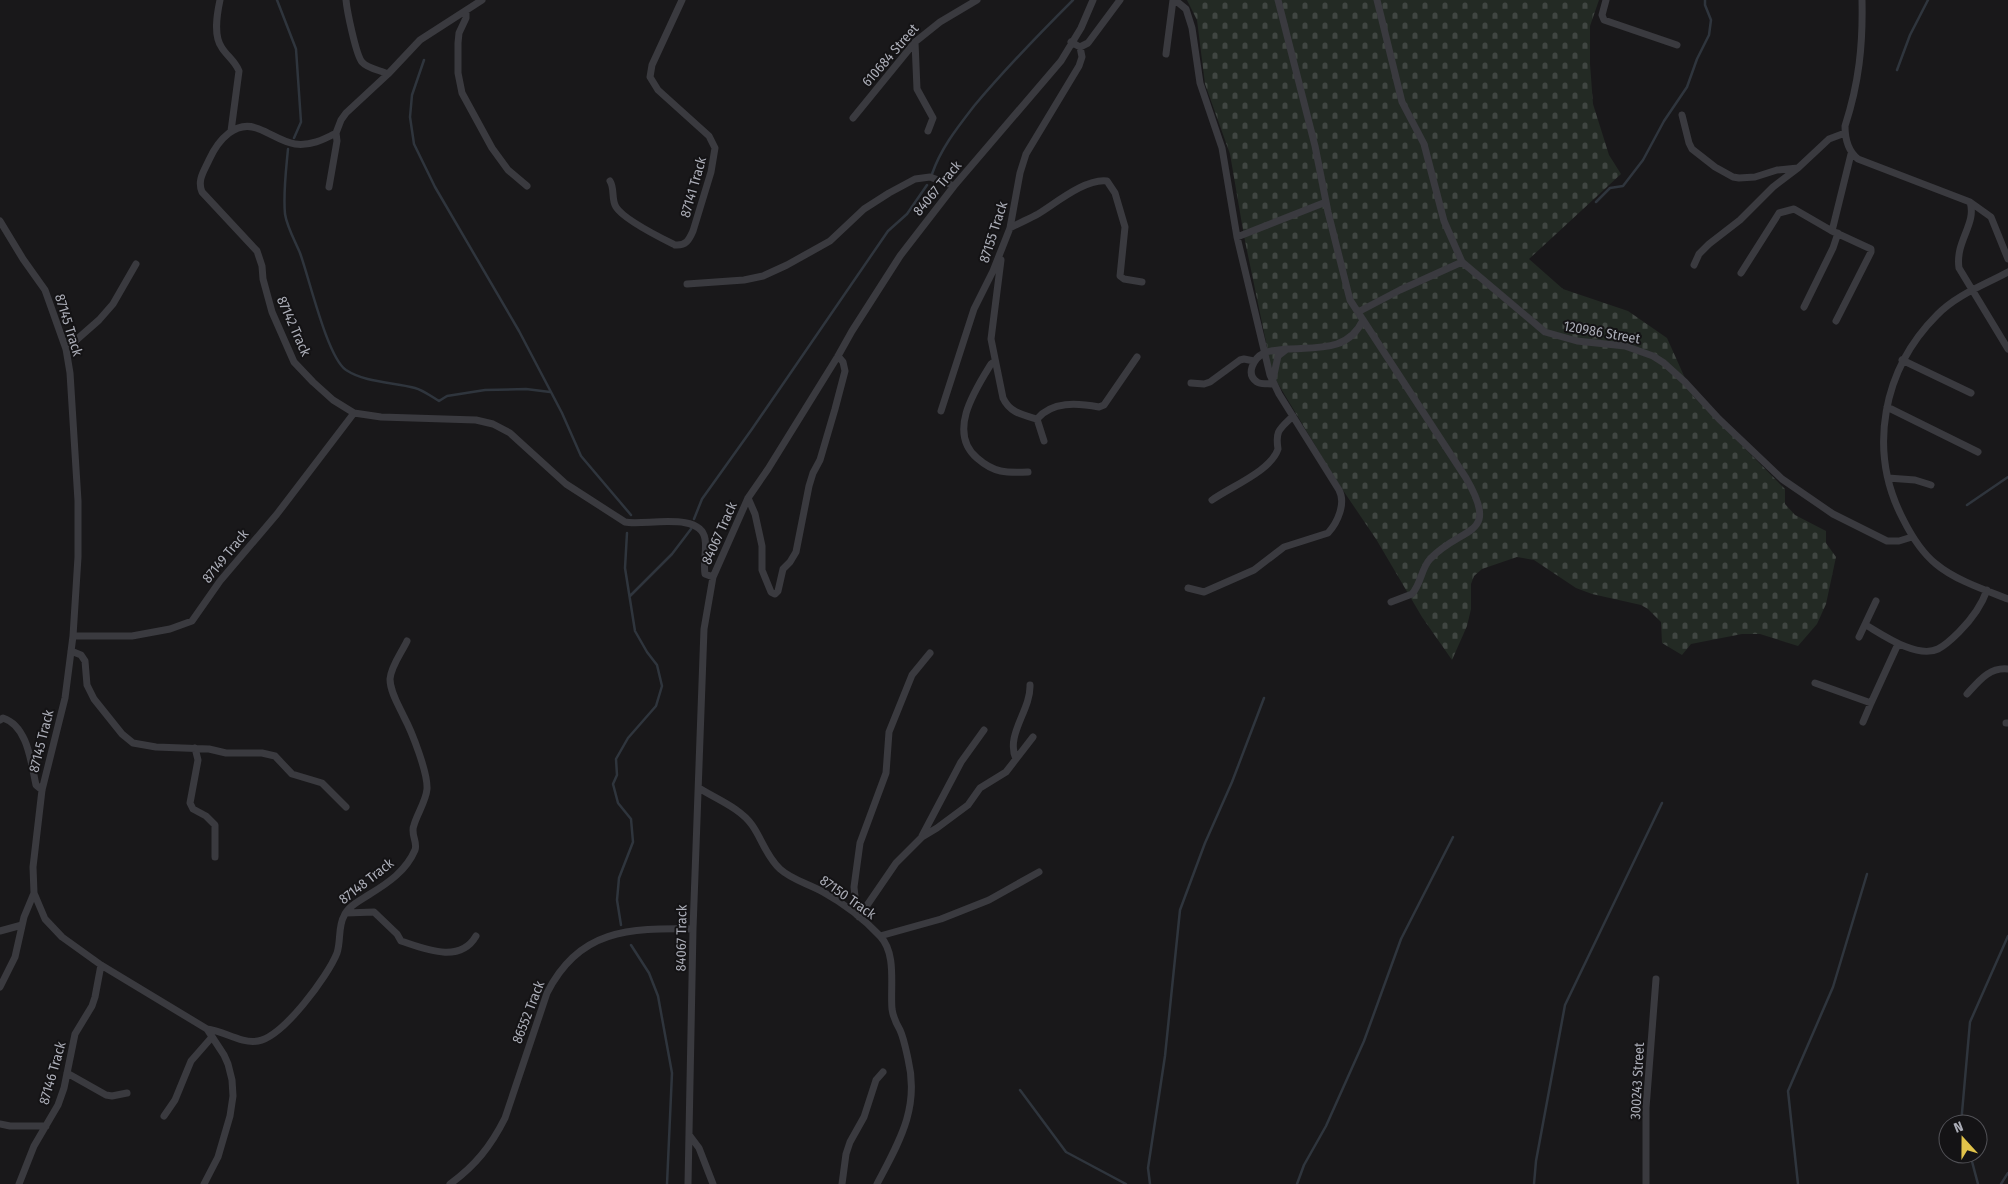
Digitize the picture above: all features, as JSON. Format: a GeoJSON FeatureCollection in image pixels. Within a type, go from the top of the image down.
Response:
{"type":"FeatureCollection","features":[{"type":"Feature","properties":{"kind":"street"},"geometry":{"type":"LineString","coordinates":[[220,0],[218,40],[222,50],[236,64],[239,71],[231,131]]}},
{"type":"Feature","properties":{"kind":"street"},"geometry":{"type":"LineString","coordinates":[[346,0],[356,48],[361,61],[388,74]]}},
{"type":"Feature","properties":{"kind":"street"},"geometry":{"type":"LineString","coordinates":[[329,187],[336,146],[336,134],[341,120],[346,113],[388,74],[420,40],[482,0]]}},
{"type":"Feature","properties":{"kind":"street","name":"87141 Track"},"geometry":{"type":"LineString","coordinates":[[610,181],[613,186],[616,206],[628,218],[676,245],[682,245],[689,239],[693,232],[711,172],[715,148],[709,136],[658,90],[650,77],[652,66],[682,0]]}},
{"type":"Feature","properties":{"kind":"street","name":"610684 Street"},"geometry":{"type":"LineString","coordinates":[[854,118],[915,42],[940,22],[977,0]]}},
{"type":"Feature","properties":{"kind":"street","name":"84067 Track"},"geometry":{"type":"LineString","coordinates":[[688,1184],[693,930],[704,638],[713,577],[748,498],[900,256],[954,186],[1061,61],[1081,28],[1093,0]]}},
{"type":"Feature","properties":{"kind":"street"},"geometry":{"type":"LineString","coordinates":[[1071,42],[1080,47],[1088,43],[1120,0]]}},
{"type":"Feature","properties":{"kind":"street"},"geometry":{"type":"LineString","coordinates":[[1166,54],[1174,0],[1183,6],[1188,13],[1200,83],[1222,148],[1237,237],[1264,353],[1273,382],[1341,495],[1342,500],[1339,514],[1331,530],[1284,547],[1254,570],[1204,592],[1188,588]]}},
{"type":"Feature","properties":{"kind":"street"},"geometry":{"type":"LineString","coordinates":[[1278,0],[1315,146],[1346,288],[1363,320],[1466,478],[1481,512],[1480,520],[1476,526],[1451,542],[1426,564],[1412,594],[1391,602]]}},
{"type":"Feature","properties":{"kind":"street","name":"120986 Street"},"geometry":{"type":"LineString","coordinates":[[1378,0],[1402,102],[1424,144],[1444,221],[1462,262],[1545,332],[1577,341],[1625,346],[1646,353],[1664,363],[1686,382],[1719,419],[1782,479],[1833,514],[1887,542],[1912,537]]}},
{"type":"Feature","properties":{"kind":"street"},"geometry":{"type":"LineString","coordinates":[[1606,0],[1602,15],[1604,20],[1677,44]]}},
{"type":"Feature","properties":{"kind":"street"},"geometry":{"type":"LineString","coordinates":[[1804,307],[1833,248],[1851,154],[1845,133],[1860,69],[1862,52],[1862,0]]}},
{"type":"Feature","properties":{"kind":"street"},"geometry":{"type":"LineString","coordinates":[[466,12],[466,18],[459,33],[458,43],[458,73],[462,93],[492,148],[508,170],[527,186]]}},
{"type":"Feature","properties":{"kind":"street"},"geometry":{"type":"LineString","coordinates":[[915,42],[917,89],[933,118],[928,131]]}},
{"type":"Feature","properties":{"kind":"street","name":"87155 Track"},"geometry":{"type":"LineString","coordinates":[[940,411],[974,309],[1003,248],[1010,228],[1020,173],[1026,154],[1079,66],[1082,57],[1080,47]]}},
{"type":"Feature","properties":{"kind":"street"},"geometry":{"type":"LineString","coordinates":[[1682,115],[1688,143],[1692,149],[1701,158],[1733,177],[1755,176],[1777,170],[1798,168]]}},
{"type":"Feature","properties":{"kind":"street"},"geometry":{"type":"LineString","coordinates":[[231,131],[240,126],[249,126],[259,128],[286,142],[302,144],[310,144],[336,134]]}},
{"type":"Feature","properties":{"kind":"street","name":"87142 Track"},"geometry":{"type":"LineString","coordinates":[[231,131],[216,148],[200,178],[202,192],[257,251],[272,312],[294,362],[321,390],[354,413],[381,418],[476,420],[502,428],[539,458],[566,484],[625,522],[633,524],[681,522],[696,526],[703,533],[706,540],[705,574],[713,577]]}},
{"type":"Feature","properties":{"kind":"street"},"geometry":{"type":"LineString","coordinates":[[1694,265],[1699,254],[1709,244],[1740,220],[1772,187],[1798,168],[1829,139],[1845,133]]}},
{"type":"Feature","properties":{"kind":"street"},"geometry":{"type":"LineString","coordinates":[[1851,154],[1858,159],[1970,202],[1991,217],[2008,259]]}},
{"type":"Feature","properties":{"kind":"street"},"geometry":{"type":"LineString","coordinates":[[687,284],[744,280],[763,276],[787,266],[830,242],[864,209],[916,179],[930,177],[954,186]]}},
{"type":"Feature","properties":{"kind":"street"},"geometry":{"type":"LineString","coordinates":[[1010,228],[1037,215],[1086,186],[1097,181],[1108,181],[1115,193],[1125,227],[1120,276],[1124,279],[1142,282]]}},
{"type":"Feature","properties":{"kind":"street"},"geometry":{"type":"LineString","coordinates":[[1237,237],[1326,202]]}},
{"type":"Feature","properties":{"kind":"street"},"geometry":{"type":"LineString","coordinates":[[1970,202],[1972,213],[1958,252],[1961,274],[2008,349]]}},
{"type":"Feature","properties":{"kind":"street"},"geometry":{"type":"LineString","coordinates":[[1742,273],[1779,213],[1794,209],[1835,232],[1869,247],[1871,252],[1836,321]]}},
{"type":"Feature","properties":{"kind":"street","name":"87145 Track"},"geometry":{"type":"LineString","coordinates":[[0,221],[45,290],[66,349],[70,372],[78,501],[78,557],[73,636],[65,698],[42,790],[33,867],[34,893],[40,911],[50,926],[62,937],[101,965],[207,1029],[228,1064],[233,1096],[230,1116],[218,1157],[204,1184]]}},
{"type":"Feature","properties":{"kind":"street"},"geometry":{"type":"LineString","coordinates":[[1003,248],[991,340],[995,361],[1003,398],[1008,406],[1020,415],[1037,419]]}},
{"type":"Feature","properties":{"kind":"street"},"geometry":{"type":"LineString","coordinates":[[1358,312],[1400,290],[1462,262]]}},
{"type":"Feature","properties":{"kind":"street"},"geometry":{"type":"LineString","coordinates":[[66,349],[99,320],[112,304],[136,264]]}},
{"type":"Feature","properties":{"kind":"street"},"geometry":{"type":"LineString","coordinates":[[2008,272],[1950,304],[1937,315],[1911,347],[1902,360],[1890,392],[1883,448],[1888,478],[1897,507],[1912,537],[1935,564],[1948,573],[2008,598]]}},
{"type":"Feature","properties":{"kind":"street"},"geometry":{"type":"LineString","coordinates":[[1273,382],[1272,384],[1261,384],[1253,378],[1251,366],[1264,353],[1287,349],[1336,346],[1355,332],[1363,320]]}},
{"type":"Feature","properties":{"kind":"street"},"geometry":{"type":"LineString","coordinates":[[1273,382],[1278,356],[1287,349]]}},
{"type":"Feature","properties":{"kind":"street"},"geometry":{"type":"LineString","coordinates":[[748,498],[755,514],[762,546],[762,570],[771,592],[775,594],[778,591],[783,569],[796,552],[808,486],[820,460],[835,409],[845,371],[845,366],[838,356]]}},
{"type":"Feature","properties":{"kind":"street"},"geometry":{"type":"LineString","coordinates":[[1037,419],[1048,409],[1058,405],[1099,407],[1104,405],[1137,357]]}},
{"type":"Feature","properties":{"kind":"street"},"geometry":{"type":"LineString","coordinates":[[1191,383],[1206,384],[1244,358],[1254,361]]}},
{"type":"Feature","properties":{"kind":"street"},"geometry":{"type":"LineString","coordinates":[[1902,360],[1971,393]]}},
{"type":"Feature","properties":{"kind":"street"},"geometry":{"type":"LineString","coordinates":[[995,361],[991,364],[974,392],[968,407],[964,428],[965,439],[974,456],[993,470],[1012,473],[1028,472]]}},
{"type":"Feature","properties":{"kind":"street"},"geometry":{"type":"LineString","coordinates":[[1887,407],[1978,452]]}},
{"type":"Feature","properties":{"kind":"street","name":"87149 Track"},"geometry":{"type":"LineString","coordinates":[[73,636],[132,636],[170,630],[192,621],[220,581],[277,514],[354,413]]}},
{"type":"Feature","properties":{"kind":"street"},"geometry":{"type":"LineString","coordinates":[[1212,500],[1270,462],[1278,449],[1277,433],[1293,416]]}},
{"type":"Feature","properties":{"kind":"street"},"geometry":{"type":"LineString","coordinates":[[1037,419],[1044,441]]}},
{"type":"Feature","properties":{"kind":"street"},"geometry":{"type":"LineString","coordinates":[[1888,478],[1915,480],[1931,486]]}},
{"type":"Feature","properties":{"kind":"street"},"geometry":{"type":"LineString","coordinates":[[1866,625],[1898,644],[1927,651],[1939,648],[1948,642],[1973,617],[1982,605],[1987,590]]}},
{"type":"Feature","properties":{"kind":"street"},"geometry":{"type":"LineString","coordinates":[[1859,637],[1876,601]]}},
{"type":"Feature","properties":{"kind":"street","name":"87148 Track"},"geometry":{"type":"LineString","coordinates":[[207,1029],[218,1030],[251,1042],[262,1040],[282,1028],[292,1019],[329,968],[340,945],[344,915],[356,903],[394,879],[402,871],[415,849],[413,827],[427,790],[412,734],[394,696],[390,681],[392,670],[407,641]]}},
{"type":"Feature","properties":{"kind":"street"},"geometry":{"type":"LineString","coordinates":[[1863,722],[1898,644]]}},
{"type":"Feature","properties":{"kind":"street"},"geometry":{"type":"LineString","coordinates":[[71,651],[80,654],[84,658],[87,685],[94,699],[129,740],[139,745],[148,746],[195,748],[226,753],[262,753],[275,756],[292,774],[322,784],[346,807]]}},
{"type":"Feature","properties":{"kind":"street"},"geometry":{"type":"LineString","coordinates":[[858,916],[854,887],[860,843],[886,773],[889,732],[912,675],[930,653]]}},
{"type":"Feature","properties":{"kind":"street"},"geometry":{"type":"LineString","coordinates":[[1967,694],[1988,673],[1997,669],[2008,669]]}},
{"type":"Feature","properties":{"kind":"street"},"geometry":{"type":"LineString","coordinates":[[1815,683],[1871,703]]}},
{"type":"Feature","properties":{"kind":"street"},"geometry":{"type":"LineString","coordinates":[[1016,759],[1013,752],[1013,743],[1028,702],[1030,685]]}},
{"type":"Feature","properties":{"kind":"street"},"geometry":{"type":"LineString","coordinates":[[0,720],[5,719],[11,722],[22,735],[36,785],[42,790]]}},
{"type":"Feature","properties":{"kind":"street"},"geometry":{"type":"LineString","coordinates":[[922,837],[961,762],[984,730]]}},
{"type":"Feature","properties":{"kind":"street"},"geometry":{"type":"LineString","coordinates":[[858,916],[896,863],[922,837],[938,828],[968,805],[980,788],[1001,776],[1033,737]]}},
{"type":"Feature","properties":{"kind":"street"},"geometry":{"type":"LineString","coordinates":[[195,748],[198,760],[190,801],[193,809],[206,816],[215,825],[215,857]]}},
{"type":"Feature","properties":{"kind":"street","name":"87150 Track"},"geometry":{"type":"LineString","coordinates":[[699,788],[746,817],[766,853],[782,870],[793,878],[824,892],[858,916],[880,936],[890,956],[893,1016],[905,1046],[910,1068],[912,1093],[901,1138],[877,1184]]}},
{"type":"Feature","properties":{"kind":"street"},"geometry":{"type":"LineString","coordinates":[[880,936],[941,919],[989,900],[1039,872]]}},
{"type":"Feature","properties":{"kind":"street"},"geometry":{"type":"LineString","coordinates":[[0,987],[15,957],[22,925],[34,893]]}},
{"type":"Feature","properties":{"kind":"street"},"geometry":{"type":"LineString","coordinates":[[346,913],[374,912],[397,934],[401,941],[437,952],[464,950],[476,936]]}},
{"type":"Feature","properties":{"kind":"street"},"geometry":{"type":"LineString","coordinates":[[0,931],[22,925]]}},
{"type":"Feature","properties":{"kind":"street","name":"86552 Track"},"geometry":{"type":"LineString","coordinates":[[450,1184],[476,1163],[497,1134],[505,1118],[540,1010],[554,979],[568,963],[588,946],[623,932],[642,929],[693,930]]}},
{"type":"Feature","properties":{"kind":"street","name":"87146 Track"},"geometry":{"type":"LineString","coordinates":[[19,1184],[26,1163],[58,1105],[75,1034],[92,1006],[101,965]]}},
{"type":"Feature","properties":{"kind":"street","name":"300243 Street"},"geometry":{"type":"LineString","coordinates":[[1646,1184],[1646,1108],[1656,979]]}},
{"type":"Feature","properties":{"kind":"street"},"geometry":{"type":"LineString","coordinates":[[164,1116],[175,1100],[191,1061],[212,1037]]}},
{"type":"Feature","properties":{"kind":"street"},"geometry":{"type":"LineString","coordinates":[[842,1184],[846,1154],[850,1142],[864,1117],[876,1080],[883,1072]]}},
{"type":"Feature","properties":{"kind":"street"},"geometry":{"type":"LineString","coordinates":[[67,1073],[106,1095],[112,1096],[127,1093]]}},
{"type":"Feature","properties":{"kind":"street"},"geometry":{"type":"LineString","coordinates":[[0,1124],[10,1126],[46,1126]]}},
{"type":"Feature","properties":{"kind":"street"},"geometry":{"type":"LineString","coordinates":[[690,1136],[699,1148],[713,1184]]}},
{"type":"Feature","properties":{"kind":"green space"},"geometry":{"type":"Polygon","coordinates":[[[1187,0],[1599,0],[1590,26],[1593,104],[1609,155],[1621,174],[1529,259],[1563,289],[1628,311],[1667,338],[1693,396],[1785,489],[1785,504],[1795,515],[1826,531],[1826,543],[1836,557],[1826,604],[1817,624],[1798,646],[1760,634],[1742,634],[1691,644],[1682,655],[1662,643],[1661,622],[1648,609],[1641,605],[1592,594],[1576,588],[1534,560],[1517,557],[1482,569],[1474,576],[1471,584],[1471,609],[1467,626],[1452,660],[1422,617],[1376,539],[1336,480],[1272,371],[1244,236],[1230,154],[1205,84],[1197,20],[1187,0]]]}},
{"type":"Feature","properties":{"kind":"waterway"},"geometry":{"type":"LineString","coordinates":[[277,0],[296,49],[301,122],[294,138]]}},
{"type":"Feature","properties":{"kind":"waterway"},"geometry":{"type":"LineString","coordinates":[[932,174],[945,147],[974,106],[1022,52],[1073,0]]}},
{"type":"Feature","properties":{"kind":"waterway"},"geometry":{"type":"LineString","coordinates":[[1596,202],[1610,188],[1623,186],[1643,160],[1664,121],[1687,87],[1697,59],[1709,35],[1711,20],[1705,0]]}},
{"type":"Feature","properties":{"kind":"waterway"},"geometry":{"type":"LineString","coordinates":[[1897,70],[1910,35],[1928,0]]}},
{"type":"Feature","properties":{"kind":"waterway"},"geometry":{"type":"LineString","coordinates":[[424,60],[412,95],[410,117],[414,144],[435,187],[519,331],[562,413],[581,456],[631,515]]}},
{"type":"Feature","properties":{"kind":"waterway"},"geometry":{"type":"LineString","coordinates":[[288,149],[284,206],[286,219],[300,253],[325,334],[332,350],[346,370],[371,380],[418,389],[439,401],[447,396],[485,390],[526,389],[550,392]]}},
{"type":"Feature","properties":{"kind":"waterway"},"geometry":{"type":"LineString","coordinates":[[694,519],[702,499],[888,231],[907,214],[927,185]]}},
{"type":"Feature","properties":{"kind":"waterway"},"geometry":{"type":"LineString","coordinates":[[1967,505],[2008,477]]}},
{"type":"Feature","properties":{"kind":"waterway"},"geometry":{"type":"LineString","coordinates":[[630,596],[672,554],[691,529]]}},
{"type":"Feature","properties":{"kind":"waterway"},"geometry":{"type":"LineString","coordinates":[[621,925],[617,900],[619,878],[633,842],[631,819],[618,803],[613,784],[617,775],[616,759],[628,738],[656,706],[662,686],[657,665],[635,631],[625,568],[627,533]]}},
{"type":"Feature","properties":{"kind":"waterway"},"geometry":{"type":"LineString","coordinates":[[1150,1184],[1148,1168],[1165,1056],[1180,910],[1264,698]]}},
{"type":"Feature","properties":{"kind":"waterway"},"geometry":{"type":"LineString","coordinates":[[1534,1184],[1536,1161],[1565,1005],[1662,803]]}},
{"type":"Feature","properties":{"kind":"waterway"},"geometry":{"type":"LineString","coordinates":[[1297,1184],[1304,1165],[1326,1126],[1364,1041],[1401,939],[1453,837]]}},
{"type":"Feature","properties":{"kind":"waterway"},"geometry":{"type":"LineString","coordinates":[[1798,1184],[1788,1091],[1833,987],[1867,874]]}},
{"type":"Feature","properties":{"kind":"waterway"},"geometry":{"type":"LineString","coordinates":[[1962,1114],[1970,1022],[2008,936]]}},
{"type":"Feature","properties":{"kind":"waterway"},"geometry":{"type":"LineString","coordinates":[[631,945],[649,973],[658,996],[672,1073],[667,1184]]}},
{"type":"Feature","properties":{"kind":"waterway"},"geometry":{"type":"LineString","coordinates":[[1020,1090],[1066,1152],[1126,1184]]}},
{"type":"Feature","properties":{"kind":"waterway"},"geometry":{"type":"LineString","coordinates":[[1973,1164],[1978,1184]]}},
{"type":"Feature","properties":{"kind":"waterway"},"geometry":{"type":"LineString","coordinates":[[2001,1184],[2008,1173]]}}]}
